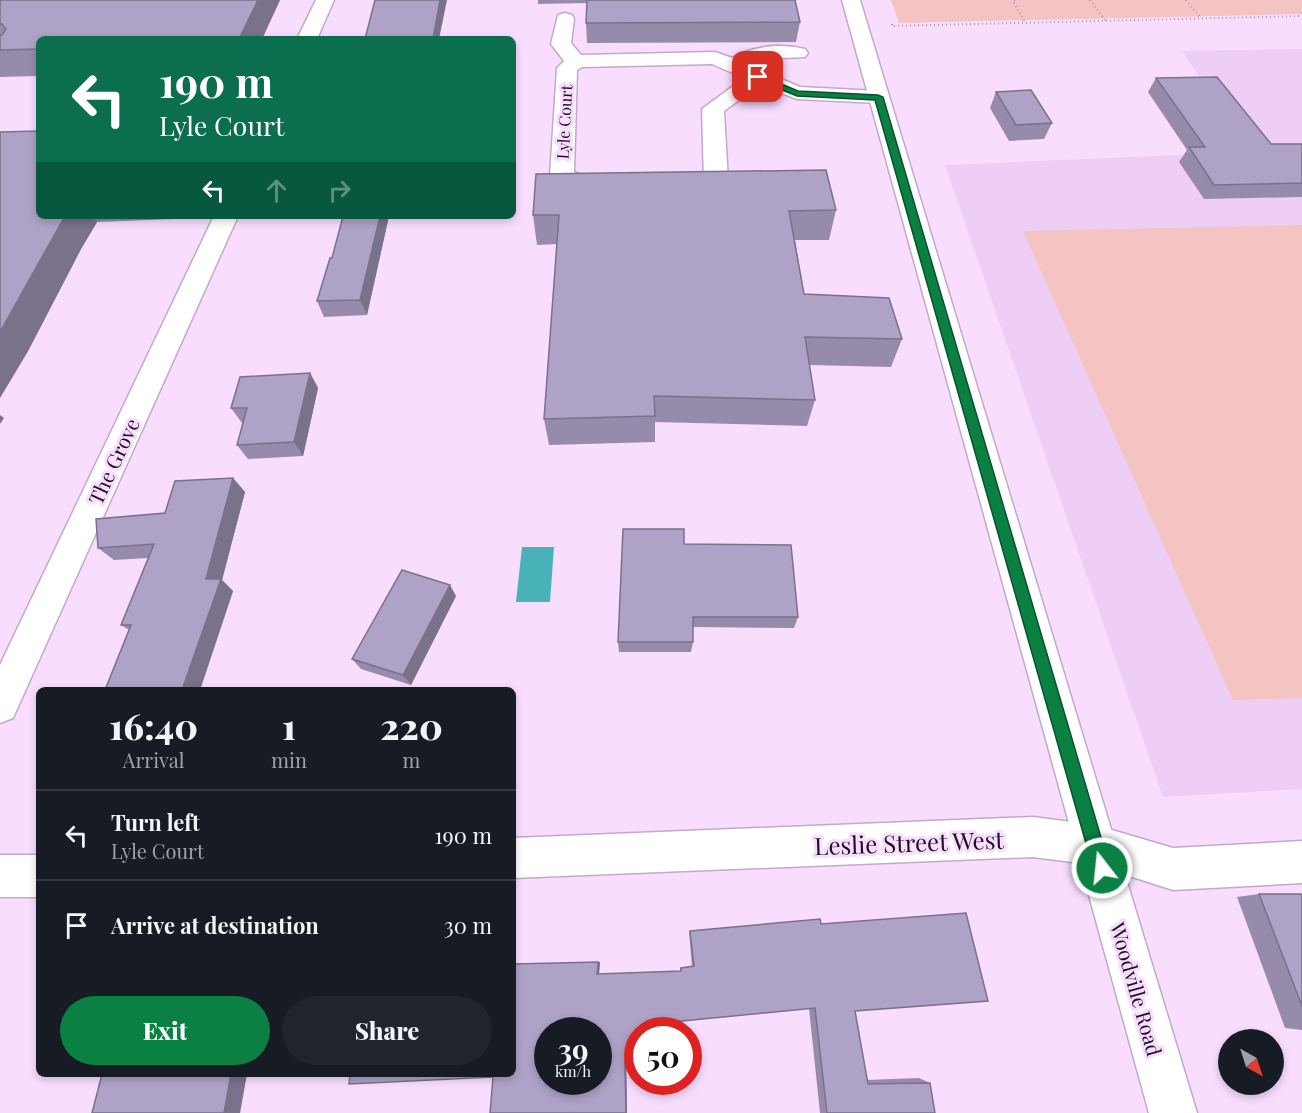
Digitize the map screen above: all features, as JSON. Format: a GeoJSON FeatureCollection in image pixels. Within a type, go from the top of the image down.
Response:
{"type":"FeatureCollection","features":[{"type":"Feature","properties":{"kind":"street"},"geometry":{"type":"LineString","coordinates":[[308,36],[325,0]]}},
{"type":"Feature","properties":{"kind":"street","name":"Woodville Road"},"geometry":{"type":"LineString","coordinates":[[851,0],[1173,1113]]}},
{"type":"Feature","properties":{"kind":"street","name":"Lyle Court"},"geometry":{"type":"LineString","coordinates":[[565,19],[561,44],[576,63]]}},
{"type":"Feature","properties":{"kind":"street"},"geometry":{"type":"LineString","coordinates":[[733,65],[756,53],[798,53]]}},
{"type":"Feature","properties":{"kind":"street","name":"Lyle Court"},"geometry":{"type":"LineString","coordinates":[[626,182],[581,183],[562,176],[567,68],[576,63],[591,59],[715,58],[797,93],[878,97]]}},
{"type":"Feature","properties":{"kind":"street"},"geometry":{"type":"LineString","coordinates":[[693,181],[726,181],[713,109],[758,77]]}},
{"type":"Feature","properties":{"kind":"street","name":"The Grove"},"geometry":{"type":"LineString","coordinates":[[0,705],[224,219]]}},
{"type":"Feature","properties":{"kind":"street","name":"Leslie Street West"},"geometry":{"type":"LineString","coordinates":[[516,858],[1026,837],[1095,845],[1173,869],[1302,862]]}},
{"type":"Feature","properties":{"kind":"street"},"geometry":{"type":"LineString","coordinates":[[0,876],[36,876]]}},
{"type":"Feature","properties":{"kind":"path"},"geometry":{"type":"LineString","coordinates":[[1015,0],[1013,1],[1026,23]]}},
{"type":"Feature","properties":{"kind":"path"},"geometry":{"type":"LineString","coordinates":[[1090,0],[1106,21]]}},
{"type":"Feature","properties":{"kind":"path"},"geometry":{"type":"LineString","coordinates":[[1186,0],[1202,18]]}},
{"type":"Feature","properties":{"kind":"path"},"geometry":{"type":"LineString","coordinates":[[890,18],[892,27],[1302,15]]}},
{"type":"Feature","properties":{"kind":"shaded area"},"geometry":{"type":"Polygon","coordinates":[[[891,0],[1302,0],[1302,14],[899,23],[891,0]]]}},
{"type":"Feature","properties":{"kind":"shaded area"},"geometry":{"type":"Polygon","coordinates":[[[1302,49],[1302,789],[1163,797],[945,165],[1252,152],[1182,51],[1302,49]]]}},
{"type":"Feature","properties":{"kind":"shaded area"},"geometry":{"type":"Polygon","coordinates":[[[1302,225],[1302,698],[1233,700],[1023,231],[1302,225]]]}},
{"type":"Feature","properties":{"kind":"shaded area"},"geometry":{"type":"Polygon","coordinates":[[[522,547],[554,547],[550,602],[516,602],[522,547]]]}},
{"type":"Feature","properties":{"kind":"building"},"geometry":{"type":"Polygon","coordinates":[[[0,0],[258,0],[240,36],[36,36],[36,49],[0,50],[0,35],[6,29],[0,24],[0,0]]]}},
{"type":"Feature","properties":{"kind":"building"},"geometry":{"type":"Polygon","coordinates":[[[375,0],[440,0],[434,36],[366,36],[375,0]]]}},
{"type":"Feature","properties":{"kind":"building"},"geometry":{"type":"Polygon","coordinates":[[[587,0],[795,0],[800,22],[586,23],[587,0]]]}},
{"type":"Feature","properties":{"kind":"building"},"geometry":{"type":"Polygon","coordinates":[[[1217,77],[1271,144],[1302,144],[1302,183],[1214,185],[1189,147],[1205,147],[1156,78],[1217,77]]]}},
{"type":"Feature","properties":{"kind":"building"},"geometry":{"type":"Polygon","coordinates":[[[1031,90],[1052,123],[1016,125],[996,92],[1031,90]]]}},
{"type":"Feature","properties":{"kind":"building"},"geometry":{"type":"Polygon","coordinates":[[[36,131],[36,219],[63,219],[0,332],[0,132],[36,131]]]}},
{"type":"Feature","properties":{"kind":"building"},"geometry":{"type":"Polygon","coordinates":[[[826,170],[836,210],[789,211],[804,294],[889,298],[902,339],[805,337],[815,400],[654,396],[655,416],[544,419],[559,215],[533,215],[536,174],[826,170]]]}},
{"type":"Feature","properties":{"kind":"building"},"geometry":{"type":"Polygon","coordinates":[[[342,219],[379,219],[360,300],[317,301],[330,258],[332,258],[342,219]]]}},
{"type":"Feature","properties":{"kind":"building"},"geometry":{"type":"Polygon","coordinates":[[[310,373],[294,442],[237,445],[247,408],[231,408],[240,377],[310,373]]]}},
{"type":"Feature","properties":{"kind":"building"},"geometry":{"type":"Polygon","coordinates":[[[233,478],[206,579],[221,579],[183,687],[106,687],[131,625],[121,625],[154,544],[98,548],[96,519],[165,513],[175,481],[233,478]]]}},
{"type":"Feature","properties":{"kind":"building"},"geometry":{"type":"Polygon","coordinates":[[[623,529],[684,529],[684,544],[791,545],[798,617],[693,617],[693,642],[618,642],[623,529]]]}},
{"type":"Feature","properties":{"kind":"building"},"geometry":{"type":"Polygon","coordinates":[[[402,570],[450,585],[403,675],[352,659],[402,570]]]}},
{"type":"Feature","properties":{"kind":"building"},"geometry":{"type":"Polygon","coordinates":[[[1259,894],[1301,894],[1302,896],[1302,1006],[1259,894]]]}},
{"type":"Feature","properties":{"kind":"building"},"geometry":{"type":"Polygon","coordinates":[[[966,913],[988,1001],[855,1011],[868,1084],[930,1083],[935,1113],[827,1113],[815,1008],[702,1019],[702,1017],[624,1017],[626,1113],[490,1113],[493,1077],[516,1077],[516,964],[598,962],[597,974],[681,971],[681,968],[694,966],[690,931],[820,919],[821,924],[966,913]]]}},
{"type":"Feature","properties":{"kind":"building"},"geometry":{"type":"Polygon","coordinates":[[[101,1077],[230,1077],[224,1113],[92,1113],[101,1077]]]}},
{"type":"Feature","properties":{"kind":"building"},"geometry":{"type":"Polygon","coordinates":[[[350,1077],[493,1077],[349,1084],[350,1077]]]}},
{"type":"Feature","properties":{"kind":"route"},"geometry":{"type":"LineString","coordinates":[[758,77],[797,93],[878,97],[1102,868]]}}]}
